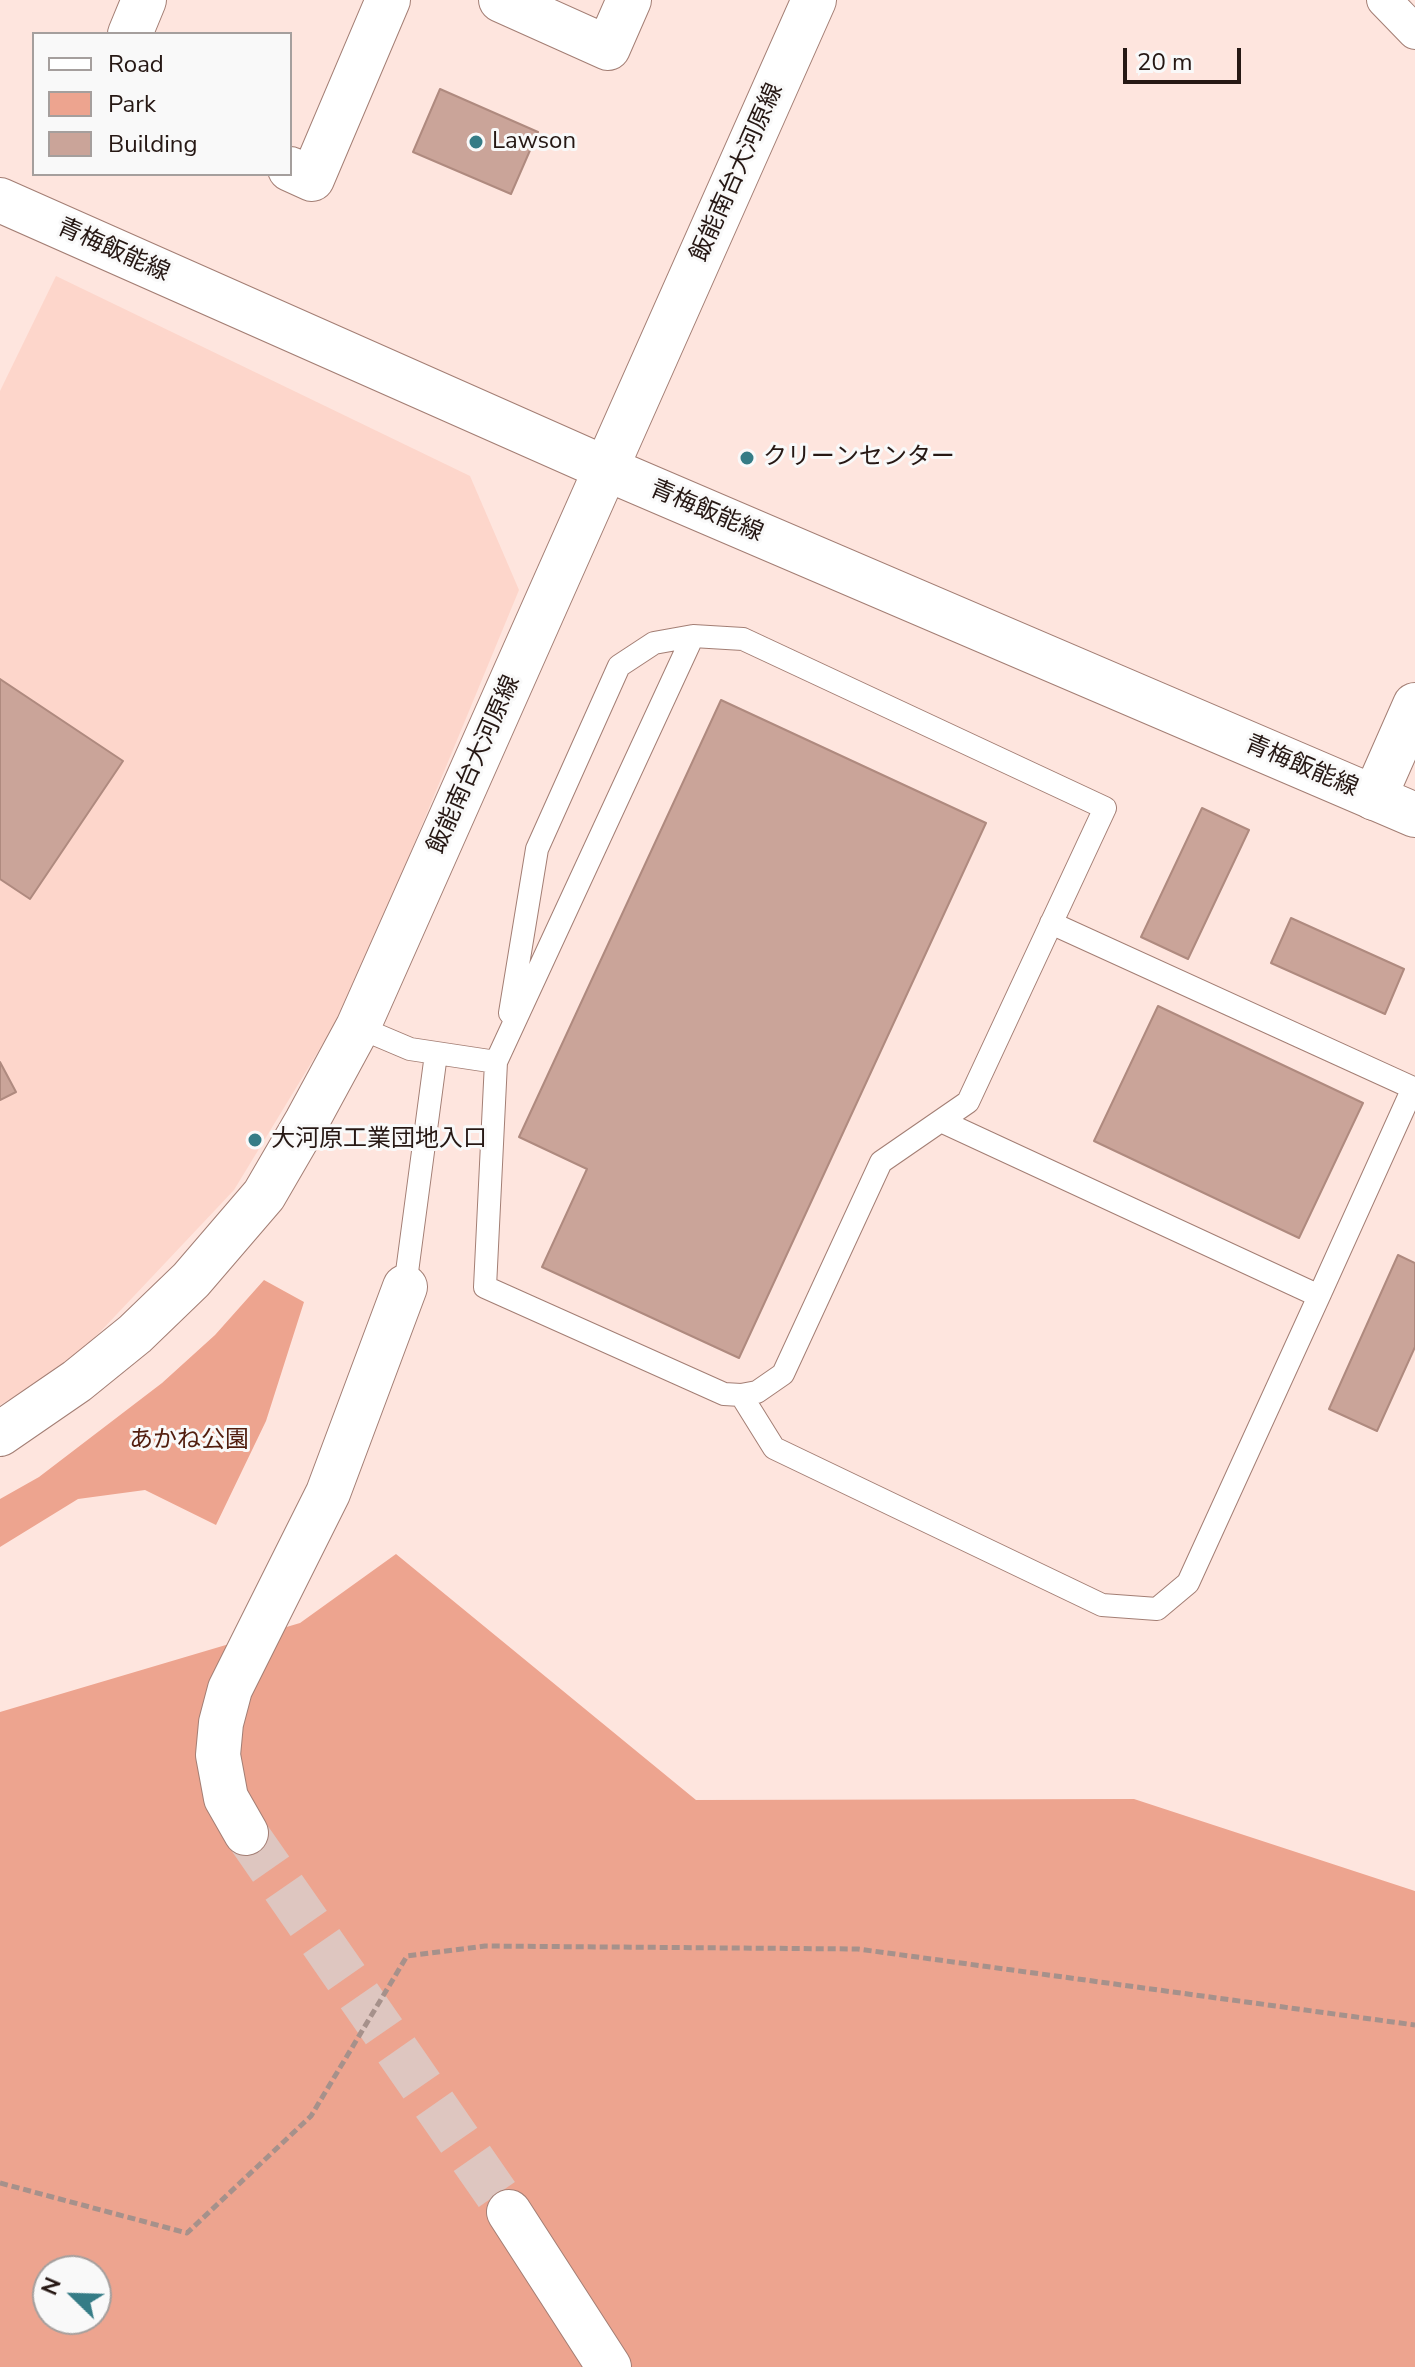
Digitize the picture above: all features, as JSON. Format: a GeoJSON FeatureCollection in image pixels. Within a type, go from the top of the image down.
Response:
{"type":"FeatureCollection","features":[{"type":"Feature","properties":{"kind":"street"},"geometry":{"type":"LineString","coordinates":[[131,32],[144,0]]}},
{"type":"Feature","properties":{"kind":"street"},"geometry":{"type":"LineString","coordinates":[[292,170],[312,179],[388,0]]}},
{"type":"Feature","properties":{"kind":"street"},"geometry":{"type":"LineString","coordinates":[[501,0],[608,48],[629,0]]}},
{"type":"Feature","properties":{"kind":"street","name":"飯能南台大河原線"},"geometry":{"type":"LineString","coordinates":[[0,1434],[77,1381],[135,1334],[191,1280],[264,1195],[358,1027],[814,0]]}},
{"type":"Feature","properties":{"kind":"street"},"geometry":{"type":"LineString","coordinates":[[1384,0],[1415,32]]}},
{"type":"Feature","properties":{"kind":"street","name":"青梅飯能線"},"geometry":{"type":"LineString","coordinates":[[0,200],[607,469],[1415,815]]}},
{"type":"Feature","properties":{"kind":"street"},"geometry":{"type":"LineString","coordinates":[[1374,798],[1415,705]]}},
{"type":"Feature","properties":{"kind":"street"},"geometry":{"type":"LineString","coordinates":[[246,1833],[226,1798],[218,1755],[221,1723],[230,1689],[328,1493],[405,1287]]}},
{"type":"Feature","properties":{"kind":"street"},"geometry":{"type":"LineString","coordinates":[[509,2212],[609,2367]]}},
{"type":"Feature","properties":{"kind":"lane"},"geometry":{"type":"LineString","coordinates":[[501,1052],[693,636]]}},
{"type":"Feature","properties":{"kind":"lane"},"geometry":{"type":"LineString","coordinates":[[693,636],[743,639],[1105,808],[968,1102],[881,1162],[783,1374],[757,1392],[741,1395],[724,1394],[485,1287],[501,1052],[537,849],[619,666],[654,643],[693,636]]}},
{"type":"Feature","properties":{"kind":"lane"},"geometry":{"type":"LineString","coordinates":[[741,1395],[774,1448],[1102,1605],[1157,1609],[1188,1583],[1413,1088],[1051,923]]}},
{"type":"Feature","properties":{"kind":"lane"},"geometry":{"type":"LineString","coordinates":[[358,1027],[410,1049],[436,1054],[501,1052]]}},
{"type":"Feature","properties":{"kind":"lane"},"geometry":{"type":"LineString","coordinates":[[405,1287],[436,1054]]}},
{"type":"Feature","properties":{"kind":"lane"},"geometry":{"type":"LineString","coordinates":[[941,1121],[1319,1296]]}},
{"type":"Feature","properties":{"kind":"path"},"geometry":{"type":"LineString","coordinates":[[0,2183],[187,2233],[311,2116],[407,1956],[485,1946],[858,1949],[1415,2025]]}},
{"type":"Feature","properties":{"kind":"shaded area"},"geometry":{"type":"Polygon","coordinates":[[[56,276],[470,476],[519,590],[350,999],[234,1190],[67,1367],[0,1405],[0,391],[56,276]]]}},
{"type":"Feature","properties":{"kind":"green space","name":"あかね公園"},"geometry":{"type":"Polygon","coordinates":[[[264,1280],[304,1302],[266,1421],[216,1525],[145,1490],[78,1499],[0,1547],[0,1499],[39,1477],[162,1383],[215,1335],[264,1280]]]}},
{"type":"Feature","properties":{"kind":"green space"},"geometry":{"type":"Polygon","coordinates":[[[396,1554],[696,1800],[1134,1799],[1415,1891],[1415,2367],[0,2367],[0,1712],[300,1623],[396,1554]]]}},
{"type":"Feature","properties":{"kind":"building","name":"Lawson"},"geometry":{"type":"Polygon","coordinates":[[[440,89],[538,132],[511,194],[413,152],[440,89]]]}},
{"type":"Feature","properties":{"kind":"building"},"geometry":{"type":"Polygon","coordinates":[[[0,679],[123,761],[30,899],[0,879],[0,679]]]}},
{"type":"Feature","properties":{"kind":"building"},"geometry":{"type":"Polygon","coordinates":[[[721,700],[986,823],[739,1358],[542,1267],[587,1169],[519,1137],[721,700]]]}},
{"type":"Feature","properties":{"kind":"building"},"geometry":{"type":"Polygon","coordinates":[[[1202,808],[1249,830],[1188,959],[1141,937],[1202,808]]]}},
{"type":"Feature","properties":{"kind":"building"},"geometry":{"type":"Polygon","coordinates":[[[1291,918],[1404,969],[1385,1014],[1271,963],[1291,918]]]}},
{"type":"Feature","properties":{"kind":"building"},"geometry":{"type":"Polygon","coordinates":[[[1158,1006],[1363,1103],[1299,1238],[1094,1141],[1158,1006]]]}},
{"type":"Feature","properties":{"kind":"building"},"geometry":{"type":"Polygon","coordinates":[[[0,1062],[16,1092],[0,1100],[0,1062]]]}},
{"type":"Feature","properties":{"kind":"building"},"geometry":{"type":"Polygon","coordinates":[[[1398,1255],[1415,1263],[1415,1347],[1377,1431],[1329,1409],[1398,1255]]]}},
{"type":"Feature","properties":{"kind":"tunnel"},"geometry":{"type":"LineString","coordinates":[[246,1833],[509,2212]]}},
{"type":"Feature","properties":{"kind":"place","name":"Lawson"},"geometry":{"type":"Point","coordinates":[476,142]}},
{"type":"Feature","properties":{"kind":"place","name":"クリーンセンター"},"geometry":{"type":"Point","coordinates":[747,458]}},
{"type":"Feature","properties":{"kind":"place","name":"大河原工業団地入口"},"geometry":{"type":"Point","coordinates":[255,1140]}}]}
